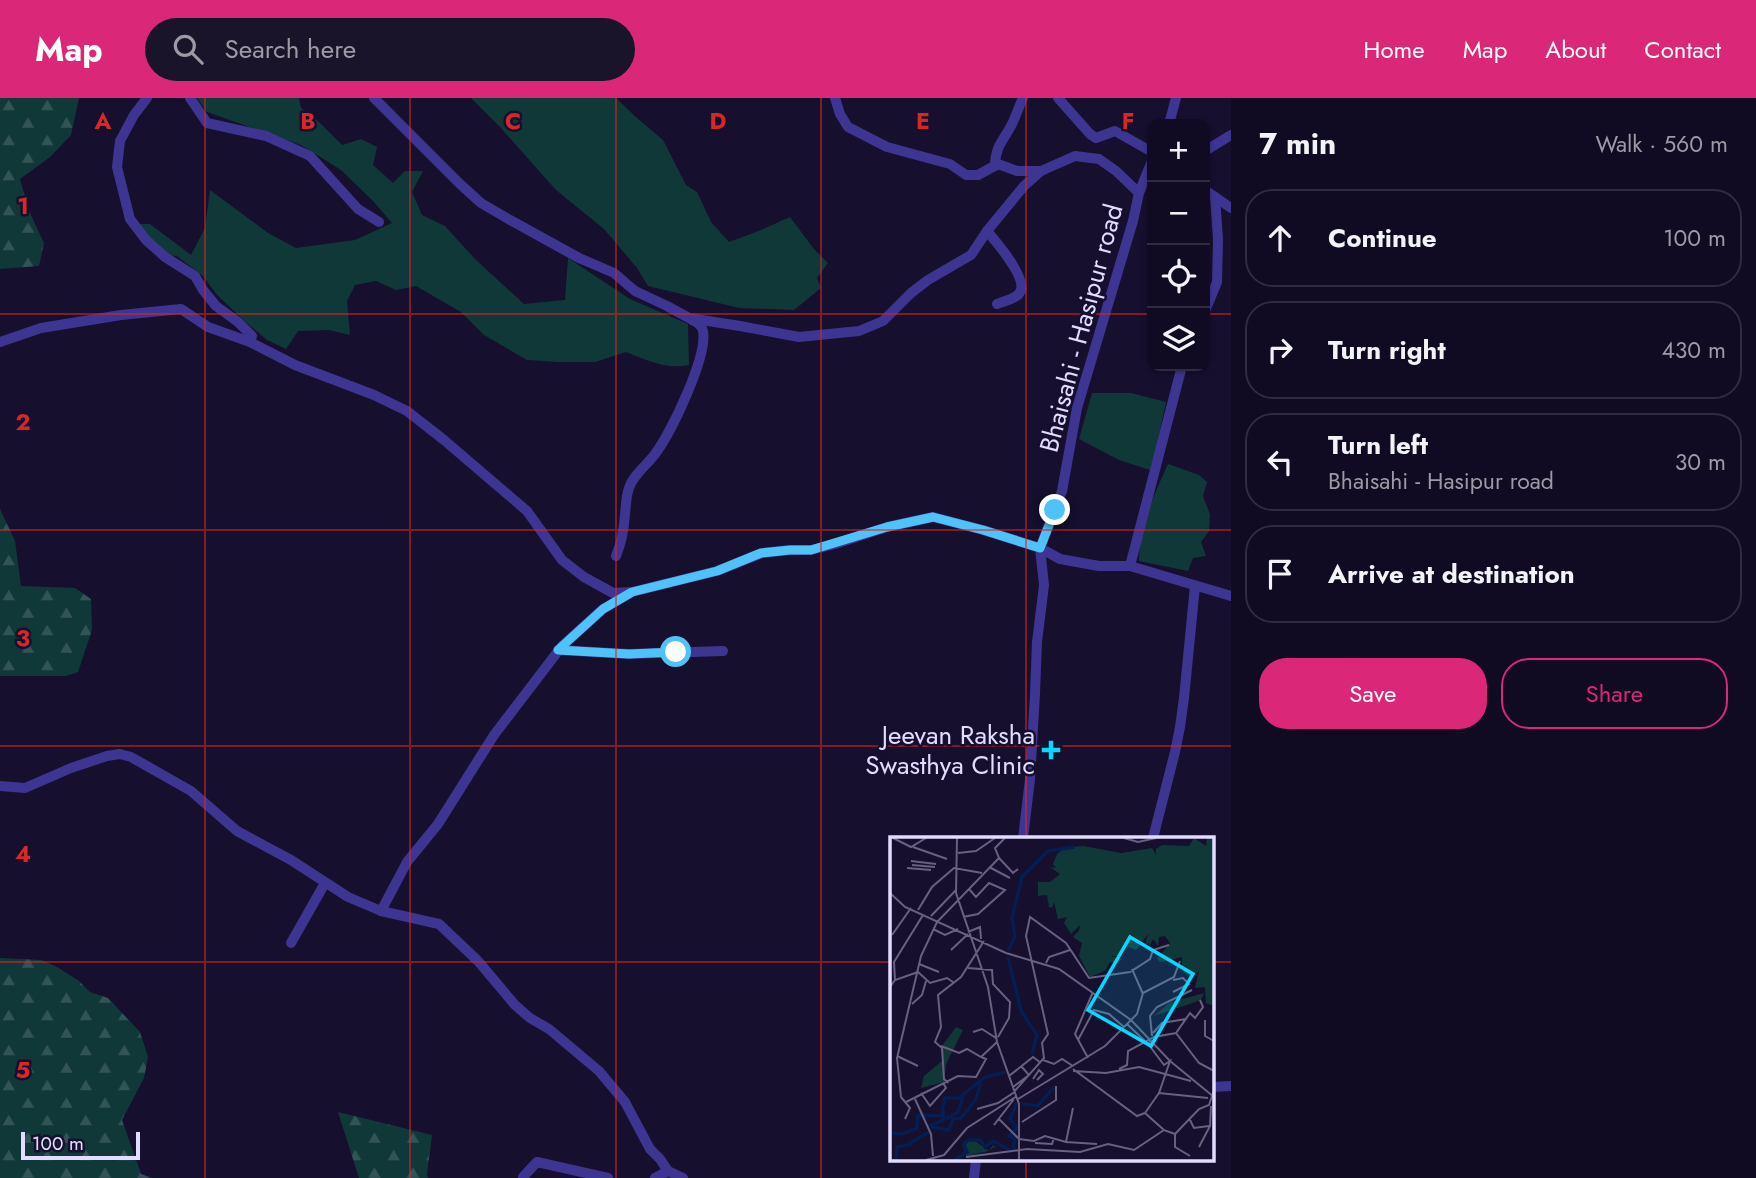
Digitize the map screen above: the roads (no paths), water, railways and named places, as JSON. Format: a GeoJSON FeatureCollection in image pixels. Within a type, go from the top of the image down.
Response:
{"type":"FeatureCollection","features":[{"type":"Feature","properties":{"kind":"street"},"geometry":{"type":"LineString","coordinates":[[147,98],[120,141],[117,167],[130,219],[146,240],[165,257],[195,276],[216,306],[252,336],[250,342]]}},
{"type":"Feature","properties":{"kind":"street"},"geometry":{"type":"LineString","coordinates":[[190,98],[207,123],[266,136],[310,156],[358,209],[379,222]]}},
{"type":"Feature","properties":{"kind":"street"},"geometry":{"type":"LineString","coordinates":[[374,98],[481,203],[579,258],[614,273],[635,290],[699,323],[703,330],[698,363],[687,396],[655,454],[629,486],[622,541],[616,556]]}},
{"type":"Feature","properties":{"kind":"street"},"geometry":{"type":"LineString","coordinates":[[835,98],[848,127],[887,147],[950,164],[966,175],[978,175],[999,164],[1017,170],[1041,171]]}},
{"type":"Feature","properties":{"kind":"street"},"geometry":{"type":"LineString","coordinates":[[995,166],[995,155],[1023,98]]}},
{"type":"Feature","properties":{"kind":"street"},"geometry":{"type":"LineString","coordinates":[[1058,98],[1096,138],[1115,131],[1147,149]]}},
{"type":"Feature","properties":{"kind":"street"},"geometry":{"type":"LineString","coordinates":[[1170,119],[1176,98]]}},
{"type":"Feature","properties":{"kind":"street"},"geometry":{"type":"LineString","coordinates":[[1210,149],[1231,135]]}},
{"type":"Feature","properties":{"kind":"street"},"geometry":{"type":"LineString","coordinates":[[689,318],[799,337],[859,331],[883,321],[928,280],[971,255],[1024,186],[1041,171],[1076,156],[1099,159],[1139,193]]}},
{"type":"Feature","properties":{"kind":"street","name":"Bhaisahi - Hasipur road"},"geometry":{"type":"LineString","coordinates":[[1023,837],[1031,767],[1037,642],[1044,585],[1040,548],[1062,491],[1077,408],[1139,193],[1147,174]]}},
{"type":"Feature","properties":{"kind":"street"},"geometry":{"type":"LineString","coordinates":[[1210,194],[1231,208]]}},
{"type":"Feature","properties":{"kind":"street"},"geometry":{"type":"LineString","coordinates":[[1206,308],[1217,282],[1219,239],[1215,197]]}},
{"type":"Feature","properties":{"kind":"street"},"geometry":{"type":"LineString","coordinates":[[987,231],[1017,270],[1021,281],[1021,290],[1017,295],[997,304]]}},
{"type":"Feature","properties":{"kind":"street"},"geometry":{"type":"LineString","coordinates":[[0,342],[41,328],[121,315],[181,309],[208,327],[250,342],[295,365],[407,411],[527,511],[562,560],[612,593],[632,592],[717,571],[761,553],[811,550],[887,527],[933,517],[1040,548],[1060,559],[1099,566],[1130,566],[1231,596]]}},
{"type":"Feature","properties":{"kind":"street"},"geometry":{"type":"LineString","coordinates":[[1130,566],[1181,371]]}},
{"type":"Feature","properties":{"kind":"street"},"geometry":{"type":"LineString","coordinates":[[1153,837],[1180,727],[1195,586]]}},
{"type":"Feature","properties":{"kind":"street"},"geometry":{"type":"LineString","coordinates":[[381,911],[407,862],[438,824],[494,735],[558,650],[603,609],[632,592]]}},
{"type":"Feature","properties":{"kind":"street"},"geometry":{"type":"LineString","coordinates":[[558,650],[629,654],[723,651]]}},
{"type":"Feature","properties":{"kind":"street"},"geometry":{"type":"LineString","coordinates":[[0,786],[25,788],[107,756],[120,754],[131,757],[191,791],[237,831],[290,860],[348,897],[381,911],[439,924],[478,961],[515,1005],[549,1029],[599,1071],[625,1102],[650,1149],[668,1171],[683,1178]]}},
{"type":"Feature","properties":{"kind":"street"},"geometry":{"type":"LineString","coordinates":[[291,943],[325,883]]}},
{"type":"Feature","properties":{"kind":"street"},"geometry":{"type":"LineString","coordinates":[[974,1178],[976,1160]]}},
{"type":"Feature","properties":{"kind":"street"},"geometry":{"type":"LineString","coordinates":[[523,1177],[537,1162],[608,1178]]}},
{"type":"Feature","properties":{"kind":"street"},"geometry":{"type":"LineString","coordinates":[[655,1178],[668,1171]]}},
{"type":"Feature","properties":{"kind":"place","name":"Jeevan Raksha Swasthya Clinic"},"geometry":{"type":"Point","coordinates":[1051,750]}}]}
